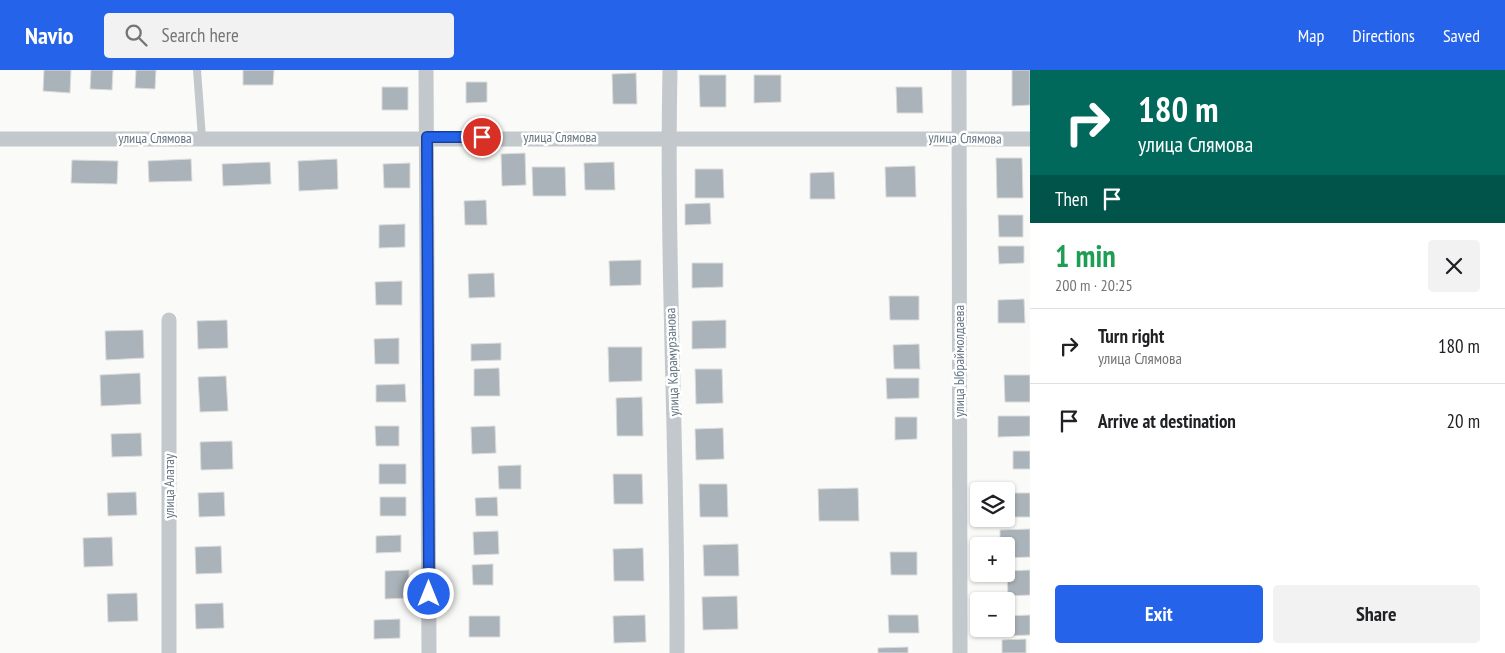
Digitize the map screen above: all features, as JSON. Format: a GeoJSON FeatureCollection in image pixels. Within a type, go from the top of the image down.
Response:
{"type":"FeatureCollection","features":[{"type":"Feature","properties":{"kind":"street"},"geometry":{"type":"LineString","coordinates":[[426,70],[429,653]]}},
{"type":"Feature","properties":{"kind":"street","name":"улица Карамурзанова"},"geometry":{"type":"LineString","coordinates":[[670,70],[668,137],[671,323],[678,531],[677,653]]}},
{"type":"Feature","properties":{"kind":"street","name":"улица Ыбраймолдаева"},"geometry":{"type":"LineString","coordinates":[[959,70],[960,653]]}},
{"type":"Feature","properties":{"kind":"street","name":"улица Слямова"},"geometry":{"type":"LineString","coordinates":[[0,139],[427,137],[1030,139]]}},
{"type":"Feature","properties":{"kind":"street","name":"улица Алатау"},"geometry":{"type":"LineString","coordinates":[[169,320],[169,653]]}},
{"type":"Feature","properties":{"kind":"lane"},"geometry":{"type":"LineString","coordinates":[[197,70],[202,138]]}},
{"type":"Feature","properties":{"kind":"building"},"geometry":{"type":"Polygon","coordinates":[[[44,70],[71,70],[70,93],[43,91],[44,70]]]}},
{"type":"Feature","properties":{"kind":"building"},"geometry":{"type":"Polygon","coordinates":[[[91,70],[113,70],[112,90],[90,89],[91,70]]]}},
{"type":"Feature","properties":{"kind":"building"},"geometry":{"type":"Polygon","coordinates":[[[136,70],[156,70],[155,89],[135,88],[136,70]]]}},
{"type":"Feature","properties":{"kind":"building"},"geometry":{"type":"Polygon","coordinates":[[[243,70],[274,70],[273,85],[243,85],[243,70]]]}},
{"type":"Feature","properties":{"kind":"building"},"geometry":{"type":"Polygon","coordinates":[[[1012,70],[1030,70],[1030,105],[1012,106],[1012,70]]]}},
{"type":"Feature","properties":{"kind":"building"},"geometry":{"type":"Polygon","coordinates":[[[636,73],[637,104],[613,104],[612,74],[636,73]]]}},
{"type":"Feature","properties":{"kind":"building"},"geometry":{"type":"Polygon","coordinates":[[[699,75],[726,75],[726,107],[700,107],[699,75]]]}},
{"type":"Feature","properties":{"kind":"building"},"geometry":{"type":"Polygon","coordinates":[[[754,75],[781,75],[781,102],[754,103],[754,75]]]}},
{"type":"Feature","properties":{"kind":"building"},"geometry":{"type":"Polygon","coordinates":[[[466,82],[487,82],[487,102],[466,103],[466,82]]]}},
{"type":"Feature","properties":{"kind":"building"},"geometry":{"type":"Polygon","coordinates":[[[382,87],[408,87],[408,110],[382,110],[382,87]]]}},
{"type":"Feature","properties":{"kind":"building"},"geometry":{"type":"Polygon","coordinates":[[[896,87],[922,87],[923,113],[897,113],[896,87]]]}},
{"type":"Feature","properties":{"kind":"building"},"geometry":{"type":"Polygon","coordinates":[[[525,153],[526,185],[502,186],[501,154],[525,153]]]}},
{"type":"Feature","properties":{"kind":"building"},"geometry":{"type":"Polygon","coordinates":[[[996,158],[1022,158],[1023,198],[997,198],[996,158]]]}},
{"type":"Feature","properties":{"kind":"building"},"geometry":{"type":"Polygon","coordinates":[[[191,159],[192,181],[149,182],[148,161],[191,159]]]}},
{"type":"Feature","properties":{"kind":"building"},"geometry":{"type":"Polygon","coordinates":[[[337,159],[338,189],[299,191],[298,161],[337,159]]]}},
{"type":"Feature","properties":{"kind":"building"},"geometry":{"type":"Polygon","coordinates":[[[72,160],[118,161],[117,184],[71,183],[72,160]]]}},
{"type":"Feature","properties":{"kind":"building"},"geometry":{"type":"Polygon","coordinates":[[[270,162],[271,184],[223,186],[222,164],[270,162]]]}},
{"type":"Feature","properties":{"kind":"building"},"geometry":{"type":"Polygon","coordinates":[[[614,162],[615,190],[585,190],[584,163],[614,162]]]}},
{"type":"Feature","properties":{"kind":"building"},"geometry":{"type":"Polygon","coordinates":[[[410,163],[410,188],[384,188],[383,164],[410,163]]]}},
{"type":"Feature","properties":{"kind":"building"},"geometry":{"type":"Polygon","coordinates":[[[915,166],[916,197],[886,197],[885,167],[915,166]]]}},
{"type":"Feature","properties":{"kind":"building"},"geometry":{"type":"Polygon","coordinates":[[[532,167],[565,167],[566,196],[533,196],[532,167]]]}},
{"type":"Feature","properties":{"kind":"building"},"geometry":{"type":"Polygon","coordinates":[[[695,169],[723,169],[724,198],[695,198],[695,169]]]}},
{"type":"Feature","properties":{"kind":"building"},"geometry":{"type":"Polygon","coordinates":[[[834,172],[835,199],[810,199],[810,173],[834,172]]]}},
{"type":"Feature","properties":{"kind":"building"},"geometry":{"type":"Polygon","coordinates":[[[486,200],[487,225],[465,225],[464,201],[486,200]]]}},
{"type":"Feature","properties":{"kind":"building"},"geometry":{"type":"Polygon","coordinates":[[[710,203],[711,224],[685,225],[685,204],[710,203]]]}},
{"type":"Feature","properties":{"kind":"building"},"geometry":{"type":"Polygon","coordinates":[[[998,215],[1023,215],[1023,237],[999,237],[998,215]]]}},
{"type":"Feature","properties":{"kind":"building"},"geometry":{"type":"Polygon","coordinates":[[[405,224],[405,247],[379,248],[379,225],[405,224]]]}},
{"type":"Feature","properties":{"kind":"building"},"geometry":{"type":"Polygon","coordinates":[[[998,246],[1024,246],[1024,263],[999,264],[998,246]]]}},
{"type":"Feature","properties":{"kind":"building"},"geometry":{"type":"Polygon","coordinates":[[[641,260],[641,285],[610,286],[609,261],[641,260]]]}},
{"type":"Feature","properties":{"kind":"building"},"geometry":{"type":"Polygon","coordinates":[[[692,263],[723,263],[723,287],[692,288],[692,263]]]}},
{"type":"Feature","properties":{"kind":"building"},"geometry":{"type":"Polygon","coordinates":[[[494,273],[495,297],[469,298],[468,274],[494,273]]]}},
{"type":"Feature","properties":{"kind":"building"},"geometry":{"type":"Polygon","coordinates":[[[402,281],[402,305],[376,305],[375,282],[402,281]]]}},
{"type":"Feature","properties":{"kind":"building"},"geometry":{"type":"Polygon","coordinates":[[[889,296],[919,296],[919,320],[890,320],[889,296]]]}},
{"type":"Feature","properties":{"kind":"building"},"geometry":{"type":"Polygon","coordinates":[[[1024,299],[1025,323],[998,323],[998,300],[1024,299]]]}},
{"type":"Feature","properties":{"kind":"building"},"geometry":{"type":"Polygon","coordinates":[[[227,320],[228,348],[198,349],[197,321],[227,320]]]}},
{"type":"Feature","properties":{"kind":"building"},"geometry":{"type":"Polygon","coordinates":[[[726,320],[726,348],[692,349],[692,321],[726,320]]]}},
{"type":"Feature","properties":{"kind":"building"},"geometry":{"type":"Polygon","coordinates":[[[143,330],[144,358],[106,360],[105,331],[143,330]]]}},
{"type":"Feature","properties":{"kind":"building"},"geometry":{"type":"Polygon","coordinates":[[[399,338],[399,364],[375,364],[374,339],[399,338]]]}},
{"type":"Feature","properties":{"kind":"building"},"geometry":{"type":"Polygon","coordinates":[[[501,343],[501,360],[471,361],[471,344],[501,343]]]}},
{"type":"Feature","properties":{"kind":"building"},"geometry":{"type":"Polygon","coordinates":[[[919,344],[920,369],[894,369],[893,345],[919,344]]]}},
{"type":"Feature","properties":{"kind":"building"},"geometry":{"type":"Polygon","coordinates":[[[608,347],[642,347],[642,381],[609,382],[608,347]]]}},
{"type":"Feature","properties":{"kind":"building"},"geometry":{"type":"Polygon","coordinates":[[[499,368],[500,396],[474,396],[474,369],[499,368]]]}},
{"type":"Feature","properties":{"kind":"building"},"geometry":{"type":"Polygon","coordinates":[[[695,369],[722,369],[723,403],[696,404],[695,369]]]}},
{"type":"Feature","properties":{"kind":"building"},"geometry":{"type":"Polygon","coordinates":[[[140,373],[141,404],[101,406],[100,375],[140,373]]]}},
{"type":"Feature","properties":{"kind":"building"},"geometry":{"type":"Polygon","coordinates":[[[1004,375],[1030,375],[1030,402],[1005,402],[1004,375]]]}},
{"type":"Feature","properties":{"kind":"building"},"geometry":{"type":"Polygon","coordinates":[[[226,376],[228,411],[200,412],[198,377],[226,376]]]}},
{"type":"Feature","properties":{"kind":"building"},"geometry":{"type":"Polygon","coordinates":[[[886,378],[919,378],[919,398],[887,399],[886,378]]]}},
{"type":"Feature","properties":{"kind":"building"},"geometry":{"type":"Polygon","coordinates":[[[405,384],[406,402],[376,402],[376,385],[405,384]]]}},
{"type":"Feature","properties":{"kind":"building"},"geometry":{"type":"Polygon","coordinates":[[[642,397],[643,436],[617,436],[616,398],[642,397]]]}},
{"type":"Feature","properties":{"kind":"building"},"geometry":{"type":"Polygon","coordinates":[[[998,416],[1030,416],[1030,436],[998,437],[998,416]]]}},
{"type":"Feature","properties":{"kind":"building"},"geometry":{"type":"Polygon","coordinates":[[[895,417],[917,417],[917,439],[895,440],[895,417]]]}},
{"type":"Feature","properties":{"kind":"building"},"geometry":{"type":"Polygon","coordinates":[[[375,426],[399,426],[399,446],[376,446],[375,426]]]}},
{"type":"Feature","properties":{"kind":"building"},"geometry":{"type":"Polygon","coordinates":[[[495,426],[496,453],[472,454],[471,427],[495,426]]]}},
{"type":"Feature","properties":{"kind":"building"},"geometry":{"type":"Polygon","coordinates":[[[723,428],[724,459],[696,460],[695,429],[723,428]]]}},
{"type":"Feature","properties":{"kind":"building"},"geometry":{"type":"Polygon","coordinates":[[[141,433],[142,456],[112,457],[111,434],[141,433]]]}},
{"type":"Feature","properties":{"kind":"building"},"geometry":{"type":"Polygon","coordinates":[[[232,441],[233,469],[201,470],[200,442],[232,441]]]}},
{"type":"Feature","properties":{"kind":"building"},"geometry":{"type":"Polygon","coordinates":[[[1013,451],[1030,451],[1030,469],[1013,469],[1013,451]]]}},
{"type":"Feature","properties":{"kind":"building"},"geometry":{"type":"Polygon","coordinates":[[[379,464],[406,464],[406,484],[379,484],[379,464]]]}},
{"type":"Feature","properties":{"kind":"building"},"geometry":{"type":"Polygon","coordinates":[[[521,465],[521,489],[499,489],[498,466],[521,465]]]}},
{"type":"Feature","properties":{"kind":"building"},"geometry":{"type":"Polygon","coordinates":[[[613,474],[642,474],[643,504],[614,504],[613,474]]]}},
{"type":"Feature","properties":{"kind":"building"},"geometry":{"type":"Polygon","coordinates":[[[699,484],[727,484],[728,517],[700,517],[699,484]]]}},
{"type":"Feature","properties":{"kind":"building"},"geometry":{"type":"Polygon","coordinates":[[[858,488],[859,521],[819,521],[818,489],[858,488]]]}},
{"type":"Feature","properties":{"kind":"building"},"geometry":{"type":"Polygon","coordinates":[[[136,492],[137,515],[108,516],[107,493],[136,492]]]}},
{"type":"Feature","properties":{"kind":"building"},"geometry":{"type":"Polygon","coordinates":[[[224,492],[225,516],[199,517],[198,493],[224,492]]]}},
{"type":"Feature","properties":{"kind":"building"},"geometry":{"type":"Polygon","coordinates":[[[1015,493],[1030,493],[1030,517],[1015,517],[1015,493]]]}},
{"type":"Feature","properties":{"kind":"building"},"geometry":{"type":"Polygon","coordinates":[[[380,497],[406,497],[406,516],[380,516],[380,497]]]}},
{"type":"Feature","properties":{"kind":"building"},"geometry":{"type":"Polygon","coordinates":[[[497,497],[498,516],[476,516],[475,498],[497,497]]]}},
{"type":"Feature","properties":{"kind":"building"},"geometry":{"type":"Polygon","coordinates":[[[1030,529],[1030,557],[1015,558],[1015,537],[1000,537],[1000,530],[1030,529]]]}},
{"type":"Feature","properties":{"kind":"building"},"geometry":{"type":"Polygon","coordinates":[[[498,531],[499,554],[474,555],[473,532],[498,531]]]}},
{"type":"Feature","properties":{"kind":"building"},"geometry":{"type":"Polygon","coordinates":[[[401,535],[401,552],[376,553],[376,536],[401,535]]]}},
{"type":"Feature","properties":{"kind":"building"},"geometry":{"type":"Polygon","coordinates":[[[112,537],[113,566],[84,567],[83,538],[112,537]]]}},
{"type":"Feature","properties":{"kind":"building"},"geometry":{"type":"Polygon","coordinates":[[[738,544],[739,576],[704,576],[703,545],[738,544]]]}},
{"type":"Feature","properties":{"kind":"building"},"geometry":{"type":"Polygon","coordinates":[[[221,546],[222,573],[196,574],[195,547],[221,546]]]}},
{"type":"Feature","properties":{"kind":"building"},"geometry":{"type":"Polygon","coordinates":[[[643,548],[644,581],[614,581],[613,549],[643,548]]]}},
{"type":"Feature","properties":{"kind":"building"},"geometry":{"type":"Polygon","coordinates":[[[890,552],[917,552],[917,575],[891,575],[890,552]]]}},
{"type":"Feature","properties":{"kind":"building"},"geometry":{"type":"Polygon","coordinates":[[[493,564],[493,585],[473,585],[472,565],[493,564]]]}},
{"type":"Feature","properties":{"kind":"building"},"geometry":{"type":"Polygon","coordinates":[[[409,570],[409,598],[385,599],[385,571],[409,570]]]}},
{"type":"Feature","properties":{"kind":"building"},"geometry":{"type":"Polygon","coordinates":[[[1030,570],[1030,595],[1015,596],[1015,592],[1008,592],[1007,582],[1015,582],[1015,571],[1030,570]]]}},
{"type":"Feature","properties":{"kind":"building"},"geometry":{"type":"Polygon","coordinates":[[[137,593],[138,621],[108,622],[107,594],[137,593]]]}},
{"type":"Feature","properties":{"kind":"building"},"geometry":{"type":"Polygon","coordinates":[[[737,596],[738,629],[703,630],[702,597],[737,596]]]}},
{"type":"Feature","properties":{"kind":"building"},"geometry":{"type":"Polygon","coordinates":[[[223,603],[224,628],[196,629],[195,604],[223,603]]]}},
{"type":"Feature","properties":{"kind":"building"},"geometry":{"type":"Polygon","coordinates":[[[645,615],[646,642],[614,643],[613,616],[645,615]]]}},
{"type":"Feature","properties":{"kind":"building"},"geometry":{"type":"Polygon","coordinates":[[[888,615],[918,615],[919,633],[889,633],[888,615]]]}},
{"type":"Feature","properties":{"kind":"building"},"geometry":{"type":"Polygon","coordinates":[[[1030,615],[1030,635],[1015,636],[1015,616],[1030,615]]]}},
{"type":"Feature","properties":{"kind":"building"},"geometry":{"type":"Polygon","coordinates":[[[469,616],[500,616],[500,637],[469,637],[469,616]]]}},
{"type":"Feature","properties":{"kind":"building"},"geometry":{"type":"Polygon","coordinates":[[[400,619],[400,638],[374,639],[374,620],[400,619]]]}},
{"type":"Feature","properties":{"kind":"building"},"geometry":{"type":"Polygon","coordinates":[[[1026,639],[1026,653],[1002,653],[1002,640],[1026,639]]]}},
{"type":"Feature","properties":{"kind":"building"},"geometry":{"type":"Polygon","coordinates":[[[908,647],[908,653],[878,653],[878,648],[908,647]]]}},
{"type":"Feature","properties":{"kind":"route"},"geometry":{"type":"LineString","coordinates":[[429,594],[427,137],[482,137]]}}]}
